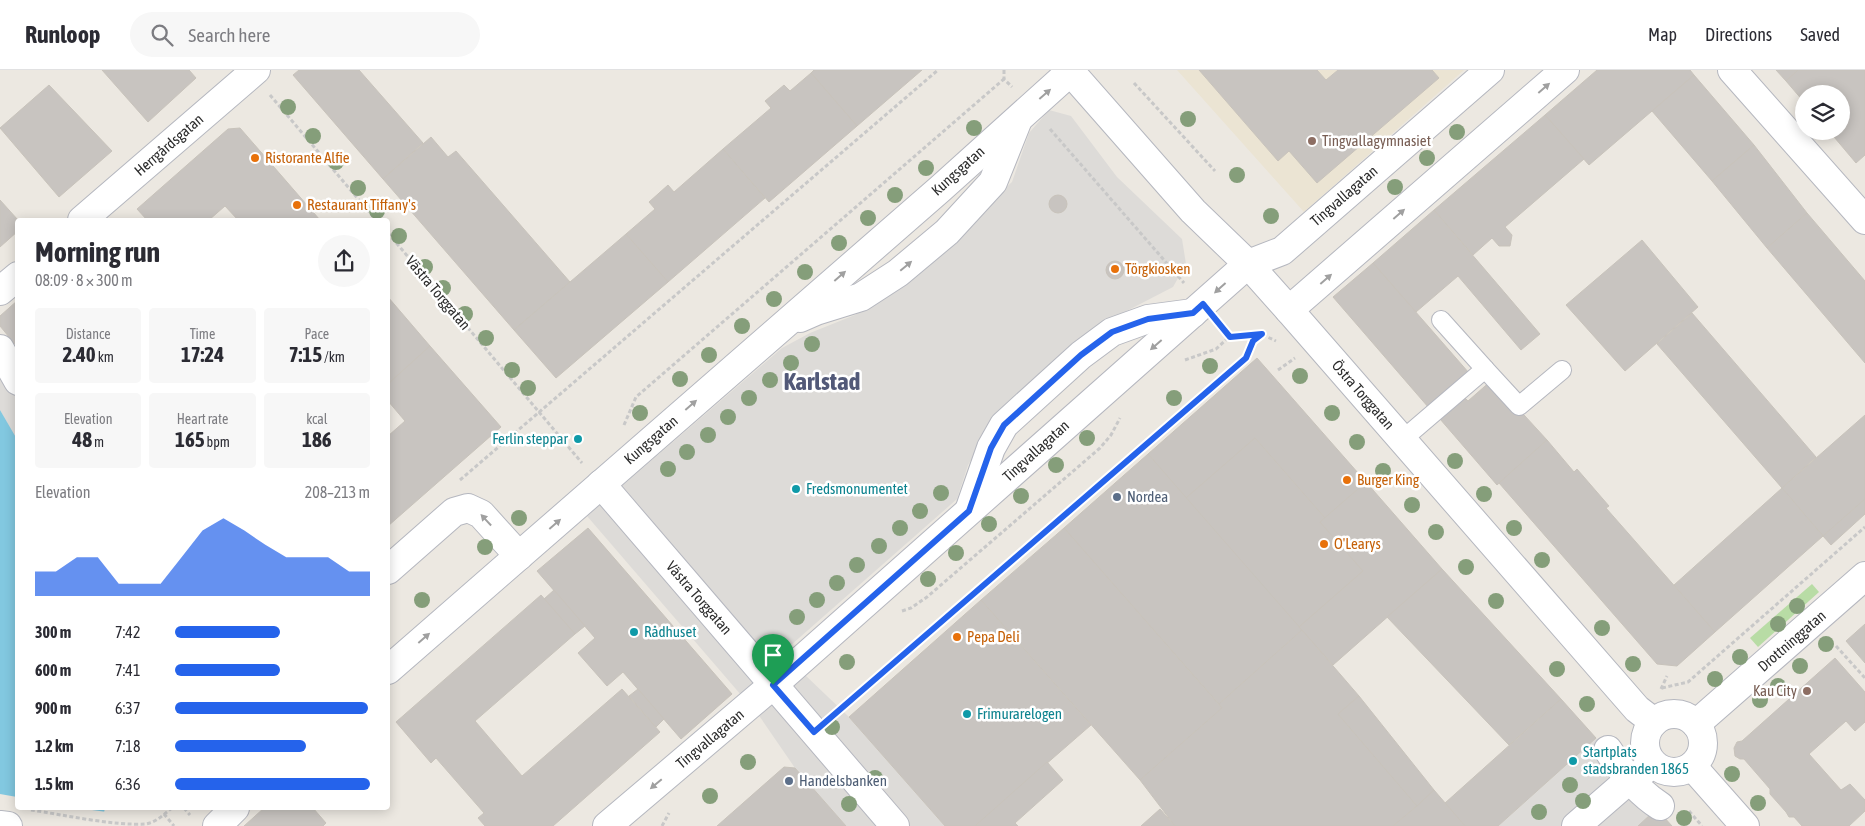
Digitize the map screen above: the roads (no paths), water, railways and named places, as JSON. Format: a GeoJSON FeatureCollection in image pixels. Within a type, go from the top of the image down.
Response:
{"type":"FeatureCollection","features":[{"type":"Feature","properties":{"kind":"street","name":"Tingvallagatan"},"geometry":{"type":"LineString","coordinates":[[607,826],[773,685],[1248,264],[1282,251],[1490,70]]}},
{"type":"Feature","properties":{"kind":"street"},"geometry":{"type":"LineString","coordinates":[[1289,310],[1565,70]]}},
{"type":"Feature","properties":{"kind":"street","name":"Herrgårdsgatan"},"geometry":{"type":"LineString","coordinates":[[84,218],[252,71]]}},
{"type":"Feature","properties":{"kind":"street","name":"Östra Torggatan"},"geometry":{"type":"LineString","coordinates":[[1070,71],[1193,211],[1248,264],[1289,310],[1637,710],[1654,722]]}},
{"type":"Feature","properties":{"kind":"street","name":"Kungsgatan"},"geometry":{"type":"LineString","coordinates":[[390,668],[519,556],[593,476],[784,324],[940,189],[1070,71]]}},
{"type":"Feature","properties":{"kind":"street"},"geometry":{"type":"LineString","coordinates":[[1734,71],[1862,210]]}},
{"type":"Feature","properties":{"kind":"street","name":"Kungsgatan"},"geometry":{"type":"LineString","coordinates":[[784,324],[816,311],[862,297],[898,273],[947,232],[993,182],[1025,111]]}},
{"type":"Feature","properties":{"kind":"street"},"geometry":{"type":"LineString","coordinates":[[0,290],[15,278]]}},
{"type":"Feature","properties":{"kind":"street","name":"Tingvallagatan"},"geometry":{"type":"LineString","coordinates":[[969,511],[991,448],[1004,425],[1081,355],[1112,332],[1148,319],[1198,308]]}},
{"type":"Feature","properties":{"kind":"street"},"geometry":{"type":"LineString","coordinates":[[0,349],[15,376]]}},
{"type":"Feature","properties":{"kind":"street","name":"Västra Torggatan"},"geometry":{"type":"LineString","coordinates":[[593,476],[895,826]]}},
{"type":"Feature","properties":{"kind":"street"},"geometry":{"type":"LineString","coordinates":[[390,568],[454,512],[468,508],[481,514],[519,556]]}},
{"type":"Feature","properties":{"kind":"street","name":"Drottninggatan"},"geometry":{"type":"LineString","coordinates":[[1696,724],[1865,576]]}},
{"type":"Feature","properties":{"kind":"street"},"geometry":{"type":"LineString","coordinates":[[1676,714],[1690,719],[1696,724],[1702,736],[1703,748],[1702,754],[1692,766],[1674,773],[1662,770],[1652,763],[1647,754],[1645,744],[1649,728],[1654,722],[1661,717],[1676,714]]}},
{"type":"Feature","properties":{"kind":"street"},"geometry":{"type":"LineString","coordinates":[[1608,750],[1629,780],[1660,806]]}},
{"type":"Feature","properties":{"kind":"street"},"geometry":{"type":"LineString","coordinates":[[1576,826],[1629,780],[1640,774],[1652,763]]}},
{"type":"Feature","properties":{"kind":"street"},"geometry":{"type":"LineString","coordinates":[[1692,766],[1745,826]]}},
{"type":"Feature","properties":{"kind":"street"},"geometry":{"type":"LineString","coordinates":[[217,826],[233,810]]}},
{"type":"Feature","properties":{"kind":"street"},"geometry":{"type":"LineString","coordinates":[[0,825],[18,818]]}},
{"type":"Feature","properties":{"kind":"lane"},"geometry":{"type":"LineString","coordinates":[[1441,320],[1519,406],[1562,370]]}},
{"type":"Feature","properties":{"kind":"lane"},"geometry":{"type":"LineString","coordinates":[[1402,440],[1485,369]]}},
{"type":"Feature","properties":{"kind":"water"},"geometry":{"type":"Polygon","coordinates":[[[0,410],[15,436],[15,810],[105,810],[101,826],[0,826],[0,410]]]}},
{"type":"Feature","properties":{"kind":"place","name":"Tingvallagymnasiet"},"geometry":{"type":"Point","coordinates":[1312,141]}},
{"type":"Feature","properties":{"kind":"place","name":"Ristorante Alfie"},"geometry":{"type":"Point","coordinates":[255,158]}},
{"type":"Feature","properties":{"kind":"place","name":"Restaurant Tiffany's"},"geometry":{"type":"Point","coordinates":[297,205]}},
{"type":"Feature","properties":{"kind":"place","name":"Törgkiosken"},"geometry":{"type":"Point","coordinates":[1115,269]}},
{"type":"Feature","properties":{"kind":"place","name":"Ferlin steppar"},"geometry":{"type":"Point","coordinates":[578,439]}},
{"type":"Feature","properties":{"kind":"place","name":"Burger King"},"geometry":{"type":"Point","coordinates":[1347,480]}},
{"type":"Feature","properties":{"kind":"place","name":"Fredsmonumentet"},"geometry":{"type":"Point","coordinates":[796,489]}},
{"type":"Feature","properties":{"kind":"place","name":"Nordea"},"geometry":{"type":"Point","coordinates":[1117,497]}},
{"type":"Feature","properties":{"kind":"place","name":"O'Learys"},"geometry":{"type":"Point","coordinates":[1324,544]}},
{"type":"Feature","properties":{"kind":"place","name":"Rådhuset"},"geometry":{"type":"Point","coordinates":[634,632]}},
{"type":"Feature","properties":{"kind":"place","name":"Pepa Deli"},"geometry":{"type":"Point","coordinates":[957,637]}},
{"type":"Feature","properties":{"kind":"place","name":"Kau City"},"geometry":{"type":"Point","coordinates":[1807,691]}},
{"type":"Feature","properties":{"kind":"place","name":"Frimurarelogen"},"geometry":{"type":"Point","coordinates":[967,714]}},
{"type":"Feature","properties":{"kind":"place","name":"Startplats stadsbranden 1865"},"geometry":{"type":"Point","coordinates":[1573,761]}},
{"type":"Feature","properties":{"kind":"place","name":"Handelsbanken"},"geometry":{"type":"Point","coordinates":[789,781]}},
{"type":"Feature","properties":{"kind":"district","name":"Karlstad"},"geometry":{"type":"Point","coordinates":[822,381]}}]}
